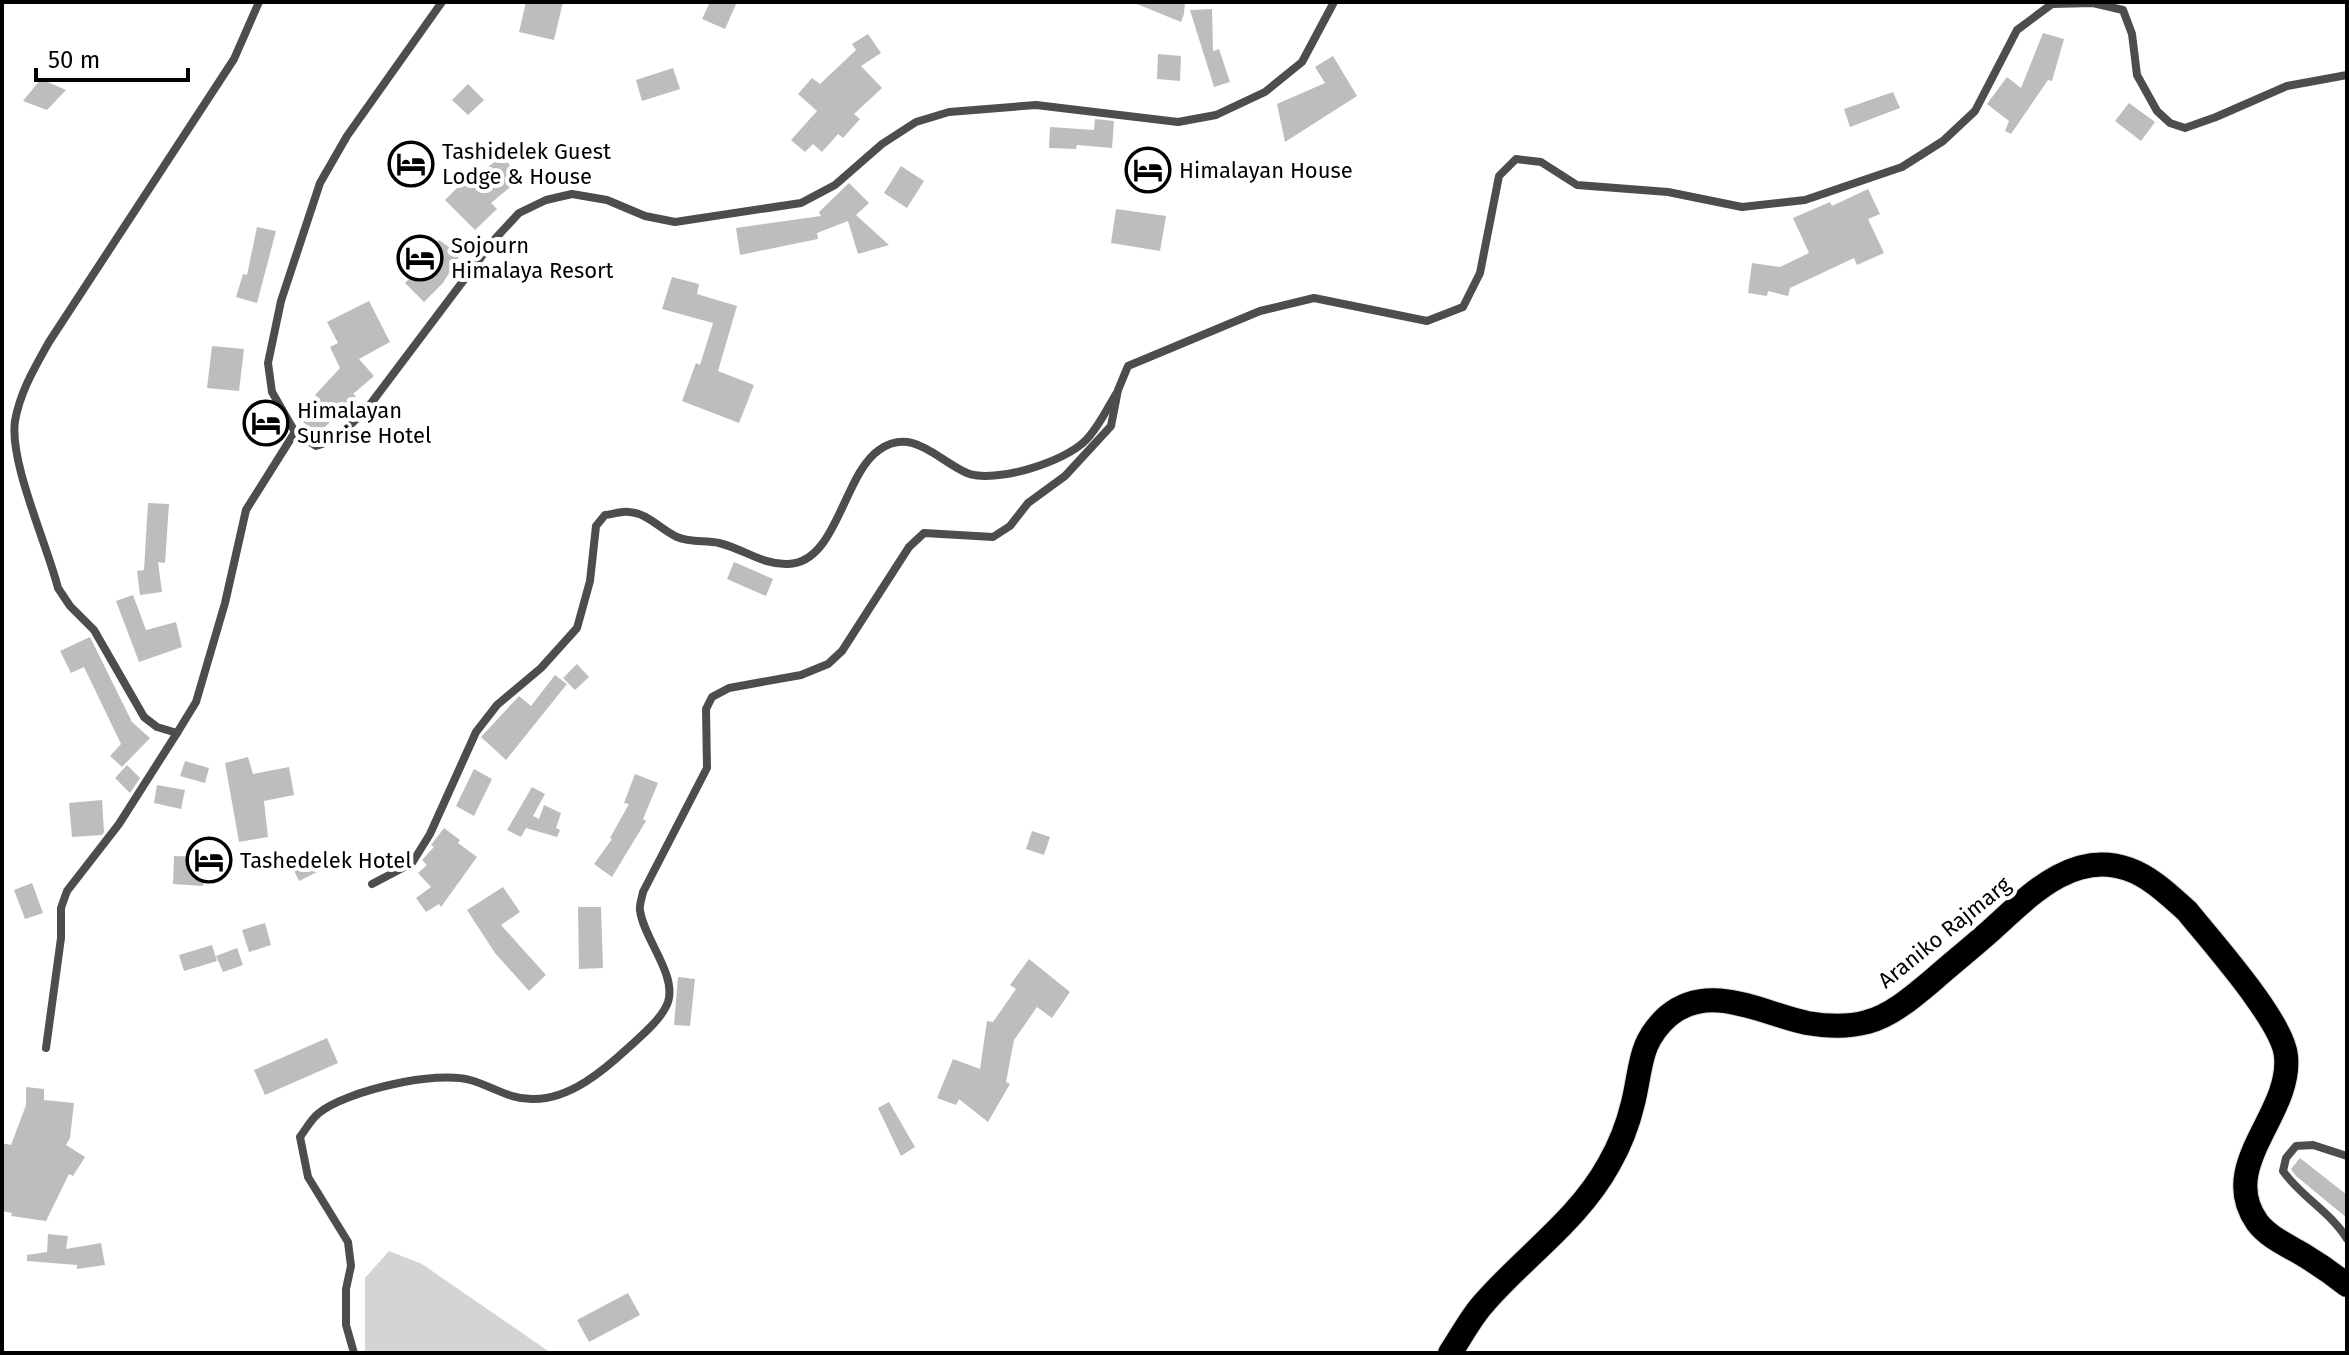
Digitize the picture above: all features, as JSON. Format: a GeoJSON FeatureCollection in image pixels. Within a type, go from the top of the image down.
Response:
{"type":"FeatureCollection","features":[{"type":"Feature","properties":{"kind":"highway","name":"Araniko Rajmarg"},"geometry":{"type":"LineString","coordinates":[[1450,1353],[1482,1305],[1582,1204],[1608,1166],[1623,1136],[1634,1102],[1641,1056],[1652,1031],[1672,1013],[1700,1001],[1730,1001],[1805,1023],[1829,1026],[1868,1022],[1906,1002],[2031,894],[2065,872],[2086,865],[2128,868],[2148,878],[2179,904],[2278,1028],[2286,1056],[2283,1079],[2274,1111],[2258,1137],[2244,1178],[2246,1198],[2258,1223],[2278,1241],[2303,1254],[2347,1285]]}},
{"type":"Feature","properties":{"kind":"street"},"geometry":{"type":"LineString","coordinates":[[177,733],[157,727],[144,717],[94,630],[70,606],[58,588],[15,451],[15,421],[28,380],[49,342],[234,59],[259,2]]}},
{"type":"Feature","properties":{"kind":"street"},"geometry":{"type":"LineString","coordinates":[[442,2],[347,136],[320,183],[281,301],[268,363],[272,392],[295,432],[316,446],[334,440],[366,410],[494,240],[519,213],[546,200],[572,194],[607,200],[645,216],[675,222],[801,203],[835,185],[882,144],[916,122],[949,112],[1036,105],[1178,122],[1216,115],[1265,92],[1302,62],[1334,2]]}},
{"type":"Feature","properties":{"kind":"street"},"geometry":{"type":"LineString","coordinates":[[372,884],[412,863],[430,834],[476,732],[497,705],[541,668],[577,628],[590,581],[596,526],[605,515],[629,512],[651,519],[680,538],[717,542],[762,561],[791,564],[812,557],[823,544],[856,478],[877,451],[894,442],[914,443],[968,474],[1000,476],[1055,460],[1086,441],[1118,390],[1128,366],[1274,308],[1314,298],[1427,321],[1463,307],[1480,273],[1499,176],[1516,159],[1541,162],[1577,185],[1668,192],[1742,207],[1805,200],[1902,167],[1943,141],[1975,111],[2017,30],[2052,4],[2093,3],[2123,10],[2132,34],[2137,75],[2157,111],[2170,123],[2185,128],[2287,86],[2347,75]]}},
{"type":"Feature","properties":{"kind":"street"},"geometry":{"type":"LineString","coordinates":[[354,1353],[346,1325],[346,1289],[351,1266],[348,1242],[308,1177],[300,1137],[318,1113],[348,1095],[438,1076],[469,1079],[508,1095],[535,1099],[569,1090],[605,1070],[643,1035],[667,1005],[670,994],[661,960],[640,909],[643,892],[707,768],[706,709],[712,697],[729,688],[801,675],[828,664],[842,651],[909,547],[924,533],[993,537],[1010,526],[1028,503],[1065,476],[1111,426],[1118,390]]}},
{"type":"Feature","properties":{"kind":"street"},"geometry":{"type":"LineString","coordinates":[[46,1048],[61,938],[61,908],[67,891],[119,824],[196,702],[217,635],[246,510],[295,432]]}},
{"type":"Feature","properties":{"kind":"street"},"geometry":{"type":"LineString","coordinates":[[2347,1156],[2313,1145],[2296,1146],[2286,1158],[2283,1171],[2295,1189],[2319,1206],[2347,1239]]}},
{"type":"Feature","properties":{"kind":"shaded area"},"geometry":{"type":"Polygon","coordinates":[[[389,1251],[422,1264],[551,1353],[365,1353],[365,1278],[389,1251]]]}},
{"type":"Feature","properties":{"kind":"building"},"geometry":{"type":"Polygon","coordinates":[[[526,2],[563,2],[554,40],[519,32],[526,2]]]}},
{"type":"Feature","properties":{"kind":"building"},"geometry":{"type":"Polygon","coordinates":[[[710,2],[737,2],[725,29],[702,19],[710,2]]]}},
{"type":"Feature","properties":{"kind":"building"},"geometry":{"type":"Polygon","coordinates":[[[1132,2],[1185,2],[1184,14],[1181,22],[1132,2]]]}},
{"type":"Feature","properties":{"kind":"building"},"geometry":{"type":"Polygon","coordinates":[[[1212,9],[1213,51],[1219,49],[1230,82],[1214,87],[1190,10],[1212,9]]]}},
{"type":"Feature","properties":{"kind":"building"},"geometry":{"type":"Polygon","coordinates":[[[2043,33],[2064,39],[2052,81],[2048,80],[2011,134],[2005,131],[2009,121],[1987,104],[2007,77],[2021,88],[2043,33]]]}},
{"type":"Feature","properties":{"kind":"building"},"geometry":{"type":"Polygon","coordinates":[[[868,34],[881,53],[861,66],[882,88],[854,114],[860,119],[843,138],[838,134],[822,152],[813,144],[805,152],[791,140],[817,111],[798,94],[812,78],[820,84],[856,50],[852,44],[868,34]]]}},
{"type":"Feature","properties":{"kind":"building"},"geometry":{"type":"Polygon","coordinates":[[[1158,54],[1181,56],[1180,81],[1157,79],[1158,54]]]}},
{"type":"Feature","properties":{"kind":"building"},"geometry":{"type":"Polygon","coordinates":[[[1333,56],[1357,96],[1285,142],[1277,104],[1325,83],[1315,67],[1333,56]]]}},
{"type":"Feature","properties":{"kind":"building"},"geometry":{"type":"Polygon","coordinates":[[[673,68],[680,89],[642,101],[636,80],[673,68]]]}},
{"type":"Feature","properties":{"kind":"building"},"geometry":{"type":"Polygon","coordinates":[[[41,79],[66,90],[47,110],[23,101],[41,79]]]}},
{"type":"Feature","properties":{"kind":"building"},"geometry":{"type":"Polygon","coordinates":[[[468,84],[484,100],[468,115],[452,100],[468,84]]]}},
{"type":"Feature","properties":{"kind":"building"},"geometry":{"type":"Polygon","coordinates":[[[1893,92],[1900,108],[1850,127],[1844,109],[1893,92]]]}},
{"type":"Feature","properties":{"kind":"building"},"geometry":{"type":"Polygon","coordinates":[[[2129,103],[2155,122],[2141,141],[2115,121],[2129,103]]]}},
{"type":"Feature","properties":{"kind":"building"},"geometry":{"type":"Polygon","coordinates":[[[1095,119],[1114,121],[1112,148],[1077,145],[1076,149],[1049,148],[1050,127],[1094,130],[1095,119]]]}},
{"type":"Feature","properties":{"kind":"building"},"geometry":{"type":"Polygon","coordinates":[[[502,156],[521,178],[491,203],[497,209],[475,230],[445,200],[467,178],[470,181],[502,156]]]}},
{"type":"Feature","properties":{"kind":"building"},"geometry":{"type":"Polygon","coordinates":[[[901,166],[924,181],[907,208],[884,193],[901,166]]]}},
{"type":"Feature","properties":{"kind":"building"},"geometry":{"type":"Polygon","coordinates":[[[849,183],[869,203],[856,215],[889,245],[858,254],[848,221],[817,233],[818,239],[740,255],[736,228],[821,216],[819,212],[849,183]]]}},
{"type":"Feature","properties":{"kind":"building"},"geometry":{"type":"Polygon","coordinates":[[[1868,189],[1880,214],[1868,219],[1884,253],[1857,265],[1854,258],[1790,288],[1788,296],[1768,291],[1767,296],[1748,293],[1752,263],[1780,267],[1809,253],[1793,218],[1830,202],[1832,206],[1868,189]]]}},
{"type":"Feature","properties":{"kind":"building"},"geometry":{"type":"Polygon","coordinates":[[[1116,209],[1166,216],[1160,251],[1111,243],[1116,209]]]}},
{"type":"Feature","properties":{"kind":"building"},"geometry":{"type":"Polygon","coordinates":[[[257,227],[276,231],[257,303],[236,297],[243,274],[247,275],[257,227]]]}},
{"type":"Feature","properties":{"kind":"building"},"geometry":{"type":"Polygon","coordinates":[[[439,240],[460,255],[443,283],[424,302],[405,283],[429,259],[439,240]]]}},
{"type":"Feature","properties":{"kind":"building"},"geometry":{"type":"Polygon","coordinates":[[[672,277],[699,284],[697,294],[737,306],[718,371],[754,385],[739,423],[682,401],[696,363],[700,365],[713,323],[662,309],[672,277]]]}},
{"type":"Feature","properties":{"kind":"building"},"geometry":{"type":"Polygon","coordinates":[[[369,301],[390,342],[359,359],[374,376],[353,394],[356,396],[317,435],[301,420],[320,399],[315,395],[340,368],[330,347],[338,343],[327,322],[369,301]]]}},
{"type":"Feature","properties":{"kind":"building"},"geometry":{"type":"Polygon","coordinates":[[[212,346],[244,349],[239,391],[207,388],[212,346]]]}},
{"type":"Feature","properties":{"kind":"building"},"geometry":{"type":"Polygon","coordinates":[[[148,503],[169,504],[165,563],[158,562],[162,592],[140,595],[137,571],[144,570],[148,503]]]}},
{"type":"Feature","properties":{"kind":"building"},"geometry":{"type":"Polygon","coordinates":[[[734,562],[773,579],[766,596],[727,579],[734,562]]]}},
{"type":"Feature","properties":{"kind":"building"},"geometry":{"type":"Polygon","coordinates":[[[133,595],[146,630],[176,622],[182,647],[139,662],[116,601],[133,595]]]}},
{"type":"Feature","properties":{"kind":"building"},"geometry":{"type":"Polygon","coordinates":[[[90,637],[132,722],[150,738],[122,767],[110,756],[121,744],[84,667],[71,673],[60,651],[90,637]]]}},
{"type":"Feature","properties":{"kind":"building"},"geometry":{"type":"Polygon","coordinates":[[[577,664],[589,677],[575,690],[563,678],[577,664]]]}},
{"type":"Feature","properties":{"kind":"building"},"geometry":{"type":"Polygon","coordinates":[[[555,675],[567,684],[506,760],[481,737],[519,696],[531,706],[555,675]]]}},
{"type":"Feature","properties":{"kind":"building"},"geometry":{"type":"Polygon","coordinates":[[[248,757],[253,774],[289,767],[294,795],[264,801],[268,837],[239,842],[225,763],[248,757]]]}},
{"type":"Feature","properties":{"kind":"building"},"geometry":{"type":"Polygon","coordinates":[[[185,761],[209,768],[205,783],[180,776],[185,761]]]}},
{"type":"Feature","properties":{"kind":"building"},"geometry":{"type":"Polygon","coordinates":[[[127,765],[140,778],[130,793],[115,778],[127,765]]]}},
{"type":"Feature","properties":{"kind":"building"},"geometry":{"type":"Polygon","coordinates":[[[474,769],[492,779],[474,816],[456,806],[474,769]]]}},
{"type":"Feature","properties":{"kind":"building"},"geometry":{"type":"Polygon","coordinates":[[[635,774],[658,783],[643,819],[646,821],[612,877],[594,864],[612,839],[629,804],[624,803],[635,774]]]}},
{"type":"Feature","properties":{"kind":"building"},"geometry":{"type":"Polygon","coordinates":[[[157,785],[185,790],[181,809],[154,803],[157,785]]]}},
{"type":"Feature","properties":{"kind":"building"},"geometry":{"type":"Polygon","coordinates":[[[532,787],[545,794],[533,816],[539,819],[544,805],[561,813],[556,828],[560,830],[557,837],[526,828],[521,837],[507,830],[532,787]]]}},
{"type":"Feature","properties":{"kind":"building"},"geometry":{"type":"Polygon","coordinates":[[[102,800],[102,835],[72,837],[69,803],[102,800]]]}},
{"type":"Feature","properties":{"kind":"building"},"geometry":{"type":"Polygon","coordinates":[[[444,828],[477,857],[441,907],[439,904],[426,912],[416,898],[431,887],[418,873],[427,865],[422,860],[434,847],[431,845],[444,828]]]}},
{"type":"Feature","properties":{"kind":"building"},"geometry":{"type":"Polygon","coordinates":[[[1032,831],[1050,837],[1044,855],[1026,849],[1032,831]]]}},
{"type":"Feature","properties":{"kind":"building"},"geometry":{"type":"Polygon","coordinates":[[[312,851],[321,870],[299,881],[290,862],[312,851]]]}},
{"type":"Feature","properties":{"kind":"building"},"geometry":{"type":"Polygon","coordinates":[[[174,856],[205,857],[203,886],[173,884],[174,856]]]}},
{"type":"Feature","properties":{"kind":"building"},"geometry":{"type":"Polygon","coordinates":[[[32,883],[43,913],[25,919],[14,890],[32,883]]]}},
{"type":"Feature","properties":{"kind":"building"},"geometry":{"type":"Polygon","coordinates":[[[503,887],[520,912],[501,925],[546,975],[529,991],[495,953],[467,910],[503,887]]]}},
{"type":"Feature","properties":{"kind":"building"},"geometry":{"type":"Polygon","coordinates":[[[578,907],[601,907],[603,968],[579,969],[578,907]]]}},
{"type":"Feature","properties":{"kind":"building"},"geometry":{"type":"Polygon","coordinates":[[[265,923],[271,945],[249,952],[242,930],[265,923]]]}},
{"type":"Feature","properties":{"kind":"building"},"geometry":{"type":"Polygon","coordinates":[[[212,945],[217,961],[184,971],[179,955],[212,945]]]}},
{"type":"Feature","properties":{"kind":"building"},"geometry":{"type":"Polygon","coordinates":[[[237,948],[243,965],[223,972],[216,956],[237,948]]]}},
{"type":"Feature","properties":{"kind":"building"},"geometry":{"type":"Polygon","coordinates":[[[1029,959],[1070,992],[1052,1018],[1037,1007],[1014,1040],[1006,1082],[1010,1084],[988,1122],[959,1099],[956,1105],[937,1098],[953,1059],[980,1069],[987,1021],[993,1022],[1016,989],[1010,985],[1029,959]]]}},
{"type":"Feature","properties":{"kind":"building"},"geometry":{"type":"Polygon","coordinates":[[[678,977],[695,979],[690,1026],[674,1025],[678,977]]]}},
{"type":"Feature","properties":{"kind":"building"},"geometry":{"type":"Polygon","coordinates":[[[327,1038],[338,1063],[265,1095],[254,1070],[327,1038]]]}},
{"type":"Feature","properties":{"kind":"building"},"geometry":{"type":"Polygon","coordinates":[[[26,1087],[44,1089],[44,1100],[74,1103],[70,1138],[66,1145],[85,1157],[73,1176],[69,1174],[46,1221],[11,1216],[12,1213],[2,1211],[2,1143],[11,1145],[26,1105],[26,1087]]]}},
{"type":"Feature","properties":{"kind":"building"},"geometry":{"type":"Polygon","coordinates":[[[889,1102],[915,1147],[901,1156],[878,1108],[889,1102]]]}},
{"type":"Feature","properties":{"kind":"building"},"geometry":{"type":"Polygon","coordinates":[[[2300,1158],[2347,1195],[2347,1218],[2296,1176],[2291,1169],[2300,1158]]]}},
{"type":"Feature","properties":{"kind":"building"},"geometry":{"type":"Polygon","coordinates":[[[48,1234],[68,1236],[66,1249],[101,1243],[105,1265],[77,1269],[77,1265],[27,1261],[27,1255],[47,1252],[48,1234]]]}},
{"type":"Feature","properties":{"kind":"building"},"geometry":{"type":"Polygon","coordinates":[[[628,1293],[640,1315],[589,1342],[577,1320],[628,1293]]]}},
{"type":"Feature","properties":{"kind":"place","name":"Tashidelek Guest Lodge & House"},"geometry":{"type":"Point","coordinates":[411,164]}},
{"type":"Feature","properties":{"kind":"place","name":"Himalayan House"},"geometry":{"type":"Point","coordinates":[1148,170]}},
{"type":"Feature","properties":{"kind":"place","name":"Sojourn Himalaya Resort"},"geometry":{"type":"Point","coordinates":[420,258]}},
{"type":"Feature","properties":{"kind":"place","name":"Himalayan Sunrise Hotel"},"geometry":{"type":"Point","coordinates":[266,423]}},
{"type":"Feature","properties":{"kind":"place","name":"Tashedelek Hotel"},"geometry":{"type":"Point","coordinates":[209,860]}}]}
